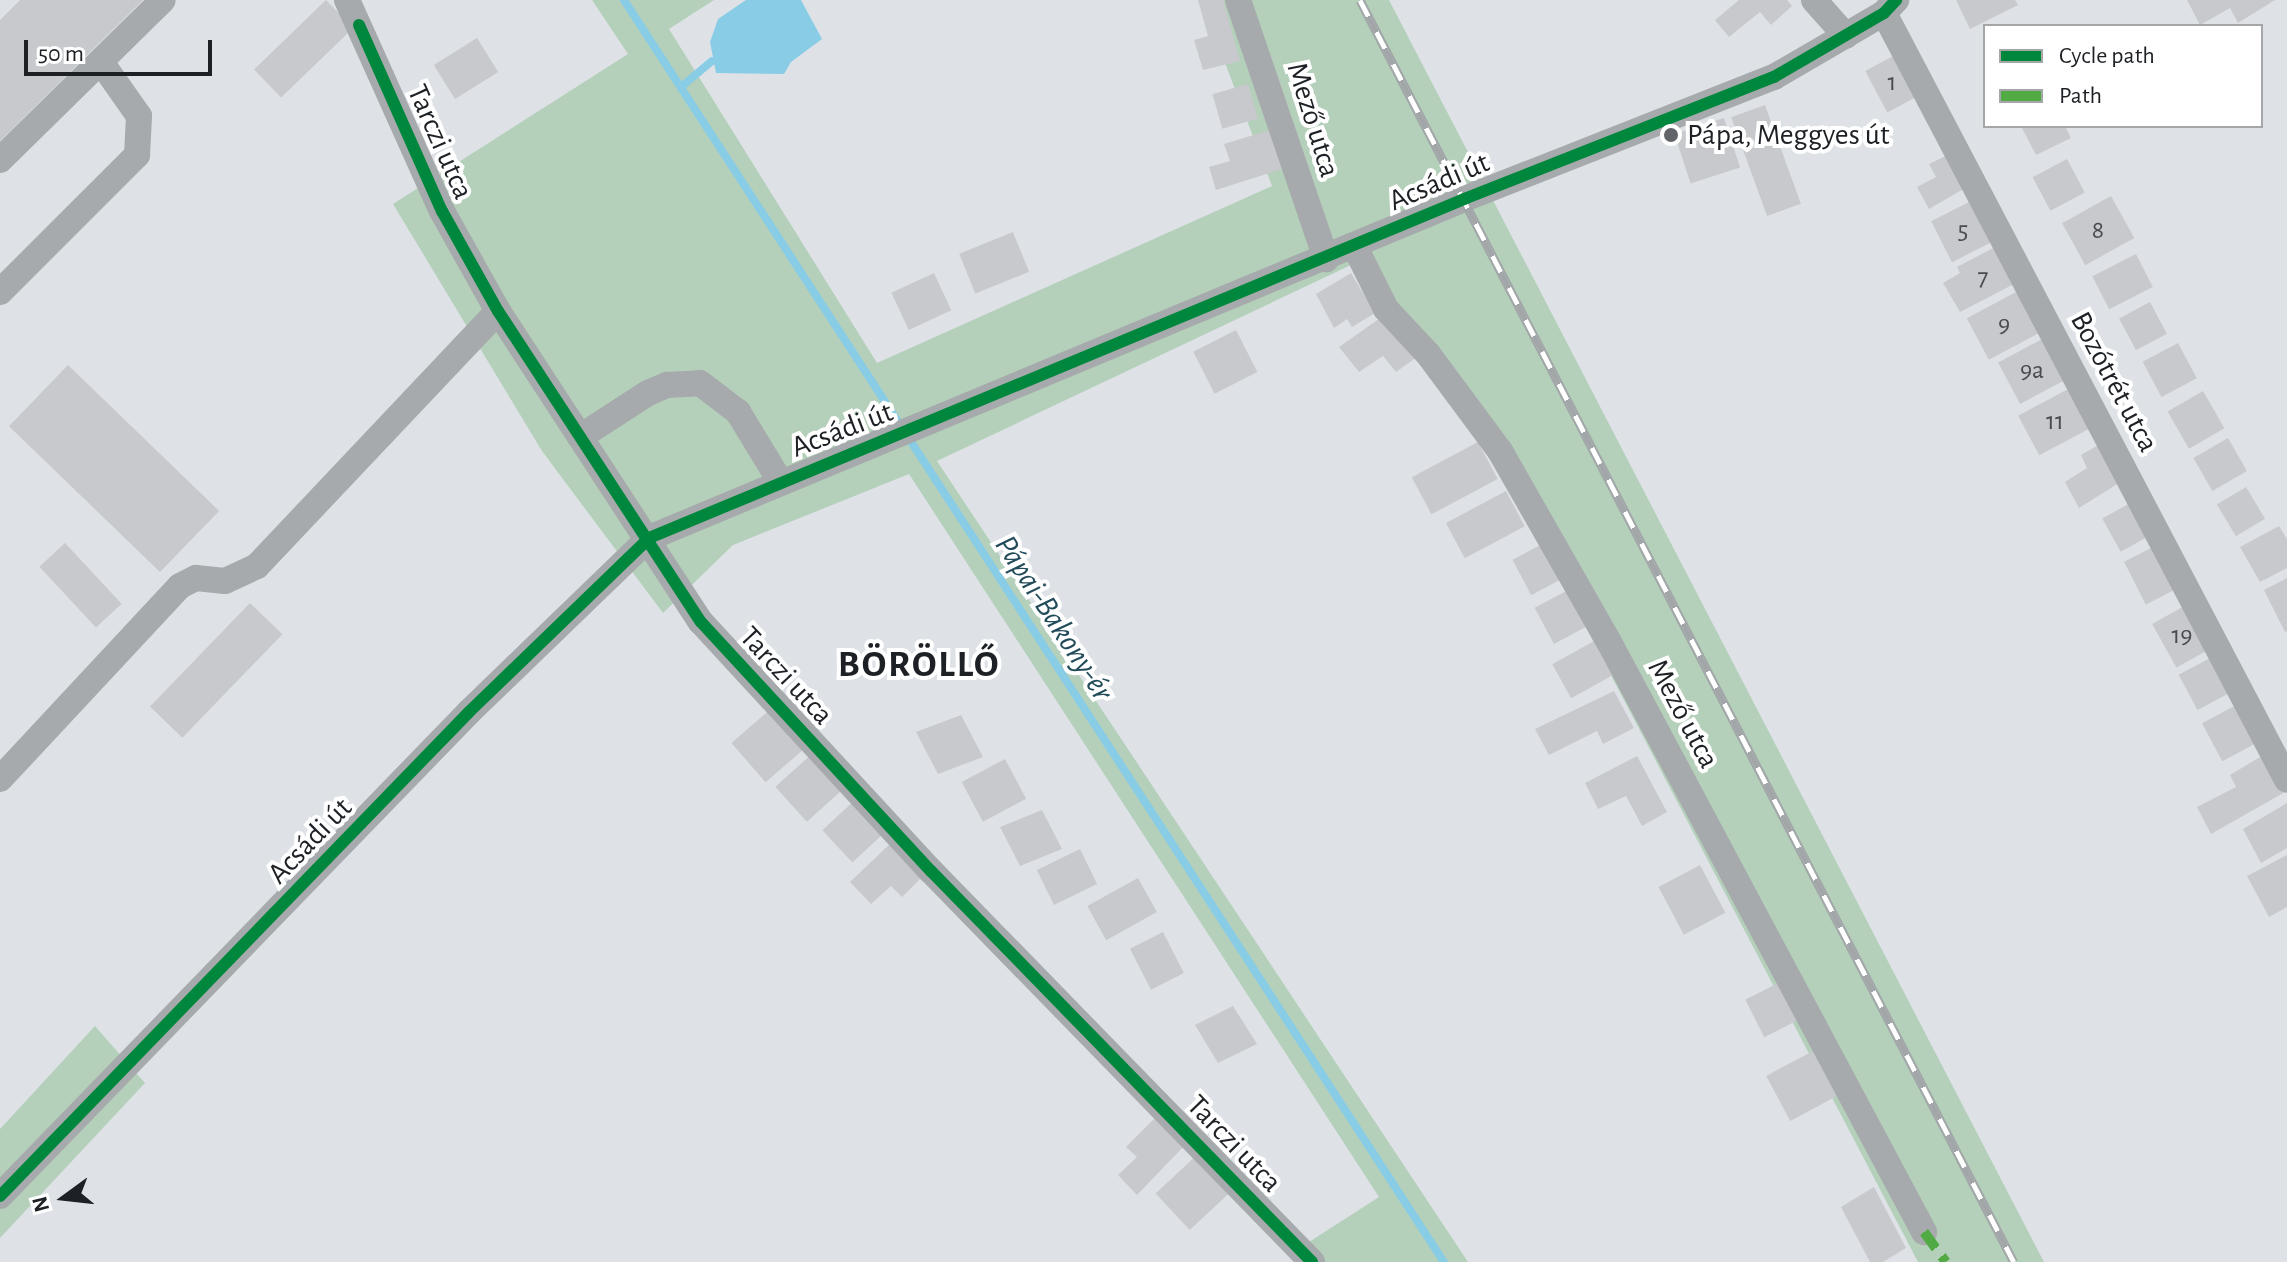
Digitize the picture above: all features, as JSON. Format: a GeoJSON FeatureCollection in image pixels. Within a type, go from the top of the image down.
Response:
{"type":"FeatureCollection","features":[{"type":"Feature","properties":{"kind":"street"},"geometry":{"type":"LineString","coordinates":[[0,160],[163,0]]}},
{"type":"Feature","properties":{"kind":"street","name":"Tarczi utca"},"geometry":{"type":"LineString","coordinates":[[347,0],[442,211],[498,311],[701,622],[931,871],[1312,1262]]}},
{"type":"Feature","properties":{"kind":"street","name":"Mező utca"},"geometry":{"type":"LineString","coordinates":[[1238,0],[1326,259]]}},
{"type":"Feature","properties":{"kind":"street"},"geometry":{"type":"LineString","coordinates":[[1814,0],[1846,36]]}},
{"type":"Feature","properties":{"kind":"street","name":"Acsádi út"},"geometry":{"type":"LineString","coordinates":[[0,1196],[469,712],[649,538],[780,481],[933,423],[1774,77],[1890,7]]}},
{"type":"Feature","properties":{"kind":"street","name":"Bozótrét utca"},"geometry":{"type":"LineString","coordinates":[[1890,7],[2287,780]]}},
{"type":"Feature","properties":{"kind":"street"},"geometry":{"type":"LineString","coordinates":[[0,292],[137,155],[139,116],[101,62]]}},
{"type":"Feature","properties":{"kind":"street","name":"Mező utca"},"geometry":{"type":"LineString","coordinates":[[1355,247],[1386,309],[1428,354],[1500,451],[1609,642],[1924,1232]]}},
{"type":"Feature","properties":{"kind":"street"},"geometry":{"type":"LineString","coordinates":[[0,779],[180,586],[196,578],[225,581],[257,566],[498,311]]}},
{"type":"Feature","properties":{"kind":"street"},"geometry":{"type":"LineString","coordinates":[[580,437],[648,393],[667,385],[700,383],[738,412],[780,481]]}},
{"type":"Feature","properties":{"kind":"green space"},"geometry":{"type":"Polygon","coordinates":[[[592,0],[714,0],[669,29],[877,363],[1272,186],[1201,0],[1389,0],[2044,1262],[1918,1262],[1502,467],[1351,265],[937,461],[1468,1262],[1300,1262],[1292,1253],[1379,1197],[909,474],[733,545],[663,613],[542,451],[393,204],[628,54],[592,0]]]}},
{"type":"Feature","properties":{"kind":"green space"},"geometry":{"type":"Polygon","coordinates":[[[95,1026],[145,1083],[0,1238],[0,1129],[95,1026]]]}},
{"type":"Feature","properties":{"kind":"water"},"geometry":{"type":"Polygon","coordinates":[[[746,0],[801,0],[822,39],[791,62],[784,74],[716,73],[710,42],[718,19],[746,0]]]}},
{"type":"Feature","properties":{"kind":"building"},"geometry":{"type":"Polygon","coordinates":[[[20,0],[143,0],[0,141],[0,20],[20,0]]]}},
{"type":"Feature","properties":{"kind":"building"},"geometry":{"type":"Polygon","coordinates":[[[326,0],[353,28],[281,98],[254,69],[326,0]]]}},
{"type":"Feature","properties":{"kind":"building"},"geometry":{"type":"Polygon","coordinates":[[[1198,0],[1223,0],[1240,61],[1203,70],[1194,40],[1208,36],[1198,0]]]}},
{"type":"Feature","properties":{"kind":"building"},"geometry":{"type":"Polygon","coordinates":[[[1739,0],[1787,0],[1792,6],[1771,25],[1760,12],[1729,37],[1715,20],[1739,0]]]}},
{"type":"Feature","properties":{"kind":"building"},"geometry":{"type":"Polygon","coordinates":[[[1956,0],[2015,0],[2018,5],[1970,29],[1956,0]]]}},
{"type":"Feature","properties":{"kind":"building"},"geometry":{"type":"Polygon","coordinates":[[[2187,0],[2275,0],[2238,23],[2230,8],[2199,24],[2187,0]]]}},
{"type":"Feature","properties":{"kind":"building"},"geometry":{"type":"Polygon","coordinates":[[[477,38],[498,72],[455,99],[434,65],[477,38]]]}},
{"type":"Feature","properties":{"kind":"building"},"geometry":{"type":"Polygon","coordinates":[[[1897,54],[1919,95],[1887,112],[1865,71],[1897,54]]]}},
{"type":"Feature","properties":{"kind":"building"},"geometry":{"type":"Polygon","coordinates":[[[1248,84],[1258,119],[1222,129],[1212,94],[1248,84]]]}},
{"type":"Feature","properties":{"kind":"building"},"geometry":{"type":"Polygon","coordinates":[[[1765,105],[1801,204],[1767,216],[1731,117],[1765,105]]]}},
{"type":"Feature","properties":{"kind":"building"},"geometry":{"type":"Polygon","coordinates":[[[1724,118],[1740,167],[1691,184],[1675,134],[1724,118]]]}},
{"type":"Feature","properties":{"kind":"building"},"geometry":{"type":"Polygon","coordinates":[[[2022,128],[2066,128],[2071,138],[2036,155],[2022,128]]]}},
{"type":"Feature","properties":{"kind":"building"},"geometry":{"type":"Polygon","coordinates":[[[1270,130],[1282,169],[1216,190],[1209,167],[1230,161],[1224,144],[1270,130]]]}},
{"type":"Feature","properties":{"kind":"building"},"geometry":{"type":"Polygon","coordinates":[[[1950,154],[1967,187],[1929,209],[1917,187],[1936,177],[1929,164],[1950,154]]]}},
{"type":"Feature","properties":{"kind":"building"},"geometry":{"type":"Polygon","coordinates":[[[2067,159],[2085,193],[2050,211],[2033,177],[2067,159]]]}},
{"type":"Feature","properties":{"kind":"building"},"geometry":{"type":"Polygon","coordinates":[[[2111,196],[2134,238],[2085,265],[2062,223],[2111,196]]]}},
{"type":"Feature","properties":{"kind":"building"},"geometry":{"type":"Polygon","coordinates":[[[1973,200],[1994,241],[1952,262],[1931,221],[1973,200]]]}},
{"type":"Feature","properties":{"kind":"building"},"geometry":{"type":"Polygon","coordinates":[[[1013,232],[1029,272],[975,294],[959,254],[1013,232]]]}},
{"type":"Feature","properties":{"kind":"building"},"geometry":{"type":"Polygon","coordinates":[[[1997,246],[2016,283],[1960,312],[1943,283],[1960,273],[1957,267],[1997,246]]]}},
{"type":"Feature","properties":{"kind":"building"},"geometry":{"type":"Polygon","coordinates":[[[2136,254],[2153,287],[2109,309],[2092,276],[2136,254]]]}},
{"type":"Feature","properties":{"kind":"building"},"geometry":{"type":"Polygon","coordinates":[[[934,273],[951,310],[909,330],[891,293],[934,273]]]}},
{"type":"Feature","properties":{"kind":"building"},"geometry":{"type":"Polygon","coordinates":[[[1351,273],[1375,313],[1352,327],[1347,319],[1334,328],[1316,294],[1351,273]]]}},
{"type":"Feature","properties":{"kind":"building"},"geometry":{"type":"Polygon","coordinates":[[[2018,291],[2040,332],[1989,360],[1967,318],[2018,291]]]}},
{"type":"Feature","properties":{"kind":"building"},"geometry":{"type":"Polygon","coordinates":[[[2150,302],[2167,334],[2136,350],[2119,318],[2150,302]]]}},
{"type":"Feature","properties":{"kind":"building"},"geometry":{"type":"Polygon","coordinates":[[[1383,316],[1417,357],[1396,372],[1383,356],[1359,372],[1339,347],[1383,316]]]}},
{"type":"Feature","properties":{"kind":"building"},"geometry":{"type":"Polygon","coordinates":[[[1236,330],[1257,372],[1215,394],[1193,352],[1236,330]]]}},
{"type":"Feature","properties":{"kind":"building"},"geometry":{"type":"Polygon","coordinates":[[[2044,338],[2066,379],[2020,404],[1998,362],[2044,338]]]}},
{"type":"Feature","properties":{"kind":"building"},"geometry":{"type":"Polygon","coordinates":[[[2178,343],[2197,378],[2161,397],[2143,362],[2178,343]]]}},
{"type":"Feature","properties":{"kind":"building"},"geometry":{"type":"Polygon","coordinates":[[[68,365],[219,511],[160,572],[9,426],[68,365]]]}},
{"type":"Feature","properties":{"kind":"building"},"geometry":{"type":"Polygon","coordinates":[[[2072,387],[2093,427],[2039,455],[2018,416],[2072,387]]]}},
{"type":"Feature","properties":{"kind":"building"},"geometry":{"type":"Polygon","coordinates":[[[2203,391],[2224,428],[2189,449],[2167,412],[2203,391]]]}},
{"type":"Feature","properties":{"kind":"building"},"geometry":{"type":"Polygon","coordinates":[[[2228,438],[2247,471],[2212,491],[2193,458],[2228,438]]]}},
{"type":"Feature","properties":{"kind":"building"},"geometry":{"type":"Polygon","coordinates":[[[1478,442],[1498,479],[1431,514],[1412,477],[1478,442]]]}},
{"type":"Feature","properties":{"kind":"building"},"geometry":{"type":"Polygon","coordinates":[[[2102,443],[2122,481],[2079,508],[2065,482],[2087,468],[2081,455],[2102,443]]]}},
{"type":"Feature","properties":{"kind":"building"},"geometry":{"type":"Polygon","coordinates":[[[2246,487],[2265,519],[2236,536],[2217,505],[2246,487]]]}},
{"type":"Feature","properties":{"kind":"building"},"geometry":{"type":"Polygon","coordinates":[[[1506,491],[1525,526],[1465,558],[1446,523],[1506,491]]]}},
{"type":"Feature","properties":{"kind":"building"},"geometry":{"type":"Polygon","coordinates":[[[2132,502],[2150,535],[2121,552],[2102,518],[2132,502]]]}},
{"type":"Feature","properties":{"kind":"building"},"geometry":{"type":"Polygon","coordinates":[[[2279,526],[2287,539],[2287,568],[2260,582],[2240,547],[2279,526]]]}},
{"type":"Feature","properties":{"kind":"building"},"geometry":{"type":"Polygon","coordinates":[[[1546,542],[1565,577],[1531,595],[1512,560],[1546,542]]]}},
{"type":"Feature","properties":{"kind":"building"},"geometry":{"type":"Polygon","coordinates":[[[65,543],[122,604],[96,628],[39,567],[65,543]]]}},
{"type":"Feature","properties":{"kind":"building"},"geometry":{"type":"Polygon","coordinates":[[[2157,545],[2179,588],[2146,605],[2124,562],[2157,545]]]}},
{"type":"Feature","properties":{"kind":"building"},"geometry":{"type":"Polygon","coordinates":[[[2287,578],[2287,631],[2285,632],[2264,590],[2287,578]]]}},
{"type":"Feature","properties":{"kind":"building"},"geometry":{"type":"Polygon","coordinates":[[[1570,589],[1589,625],[1554,644],[1535,608],[1570,589]]]}},
{"type":"Feature","properties":{"kind":"building"},"geometry":{"type":"Polygon","coordinates":[[[250,603],[282,634],[182,738],[150,707],[250,603]]]}},
{"type":"Feature","properties":{"kind":"building"},"geometry":{"type":"Polygon","coordinates":[[[2188,604],[2212,648],[2176,668],[2152,624],[2188,604]]]}},
{"type":"Feature","properties":{"kind":"building"},"geometry":{"type":"Polygon","coordinates":[[[1596,640],[1615,674],[1571,698],[1552,664],[1596,640]]]}},
{"type":"Feature","properties":{"kind":"building"},"geometry":{"type":"Polygon","coordinates":[[[2214,656],[2233,691],[2197,710],[2179,675],[2214,656]]]}},
{"type":"Feature","properties":{"kind":"building"},"geometry":{"type":"Polygon","coordinates":[[[1614,691],[1634,728],[1603,744],[1597,731],[1549,755],[1535,729],[1614,691]]]}},
{"type":"Feature","properties":{"kind":"building"},"geometry":{"type":"Polygon","coordinates":[[[2240,703],[2260,741],[2222,761],[2202,723],[2240,703]]]}},
{"type":"Feature","properties":{"kind":"building"},"geometry":{"type":"Polygon","coordinates":[[[773,707],[807,746],[766,782],[731,743],[773,707]]]}},
{"type":"Feature","properties":{"kind":"building"},"geometry":{"type":"Polygon","coordinates":[[[961,715],[983,757],[938,774],[916,732],[961,715]]]}},
{"type":"Feature","properties":{"kind":"building"},"geometry":{"type":"Polygon","coordinates":[[[814,752],[845,787],[807,822],[775,787],[814,752]]]}},
{"type":"Feature","properties":{"kind":"building"},"geometry":{"type":"Polygon","coordinates":[[[2265,754],[2285,792],[2211,834],[2197,807],[2236,787],[2230,775],[2265,754]]]}},
{"type":"Feature","properties":{"kind":"building"},"geometry":{"type":"Polygon","coordinates":[[[1637,756],[1667,812],[1642,826],[1626,796],[1598,809],[1585,783],[1637,756]]]}},
{"type":"Feature","properties":{"kind":"building"},"geometry":{"type":"Polygon","coordinates":[[[1005,759],[1026,799],[983,822],[962,782],[1005,759]]]}},
{"type":"Feature","properties":{"kind":"building"},"geometry":{"type":"Polygon","coordinates":[[[856,799],[886,831],[852,863],[822,830],[856,799]]]}},
{"type":"Feature","properties":{"kind":"building"},"geometry":{"type":"Polygon","coordinates":[[[2287,803],[2287,848],[2261,863],[2243,829],[2287,803]]]}},
{"type":"Feature","properties":{"kind":"building"},"geometry":{"type":"Polygon","coordinates":[[[1042,810],[1062,849],[1020,866],[1000,827],[1042,810]]]}},
{"type":"Feature","properties":{"kind":"building"},"geometry":{"type":"Polygon","coordinates":[[[892,842],[924,875],[902,897],[891,886],[871,904],[850,882],[892,842]]]}},
{"type":"Feature","properties":{"kind":"building"},"geometry":{"type":"Polygon","coordinates":[[[1080,849],[1097,884],[1054,905],[1037,870],[1080,849]]]}},
{"type":"Feature","properties":{"kind":"building"},"geometry":{"type":"Polygon","coordinates":[[[2287,855],[2287,907],[2269,917],[2247,876],[2287,855]]]}},
{"type":"Feature","properties":{"kind":"building"},"geometry":{"type":"Polygon","coordinates":[[[1700,865],[1725,913],[1684,935],[1659,887],[1700,865]]]}},
{"type":"Feature","properties":{"kind":"building"},"geometry":{"type":"Polygon","coordinates":[[[1138,878],[1157,912],[1106,940],[1087,906],[1138,878]]]}},
{"type":"Feature","properties":{"kind":"building"},"geometry":{"type":"Polygon","coordinates":[[[1163,932],[1184,973],[1151,990],[1130,949],[1163,932]]]}},
{"type":"Feature","properties":{"kind":"building"},"geometry":{"type":"Polygon","coordinates":[[[1780,982],[1799,1019],[1764,1037],[1745,1000],[1780,982]]]}},
{"type":"Feature","properties":{"kind":"building"},"geometry":{"type":"Polygon","coordinates":[[[1233,1006],[1257,1044],[1218,1063],[1195,1025],[1233,1006]]]}},
{"type":"Feature","properties":{"kind":"building"},"geometry":{"type":"Polygon","coordinates":[[[1813,1051],[1837,1096],[1790,1121],[1766,1076],[1813,1051]]]}},
{"type":"Feature","properties":{"kind":"building"},"geometry":{"type":"Polygon","coordinates":[[[1158,1115],[1186,1144],[1137,1195],[1118,1175],[1137,1157],[1126,1147],[1158,1115]]]}},
{"type":"Feature","properties":{"kind":"building"},"geometry":{"type":"Polygon","coordinates":[[[1198,1154],[1232,1191],[1190,1230],[1156,1194],[1198,1154]]]}},
{"type":"Feature","properties":{"kind":"building"},"geometry":{"type":"Polygon","coordinates":[[[1874,1187],[1906,1248],[1883,1262],[1870,1262],[1841,1207],[1874,1187]]]}},
{"type":"Feature","properties":{"kind":"waterway","name":"Pápai-Bakony-ér"},"geometry":{"type":"LineString","coordinates":[[624,0],[1444,1262]]}},
{"type":"Feature","properties":{"kind":"waterway"},"geometry":{"type":"LineString","coordinates":[[681,87],[712,61]]}},
{"type":"Feature","properties":{"kind":"railway"},"geometry":{"type":"LineString","coordinates":[[1360,0],[2014,1262]]}},
{"type":"Feature","properties":{"kind":"marked path"},"geometry":{"type":"LineString","coordinates":[[1924,1232],[1946,1262]]}},
{"type":"Feature","properties":{"kind":"cycle path"},"geometry":{"type":"LineString","coordinates":[[0,1196],[469,712],[649,538],[1464,199],[1774,77],[1884,13],[1896,0]]}},
{"type":"Feature","properties":{"kind":"cycle path"},"geometry":{"type":"LineString","coordinates":[[359,25],[442,211],[498,311],[701,622],[931,871],[1312,1262]]}},
{"type":"Feature","properties":{"kind":"place","name":"Pápa, Meggyes út"},"geometry":{"type":"Point","coordinates":[1671,135]}},
{"type":"Feature","properties":{"kind":"district","name":"BÖRÖLLŐ"},"geometry":{"type":"Point","coordinates":[919,666]}}]}
